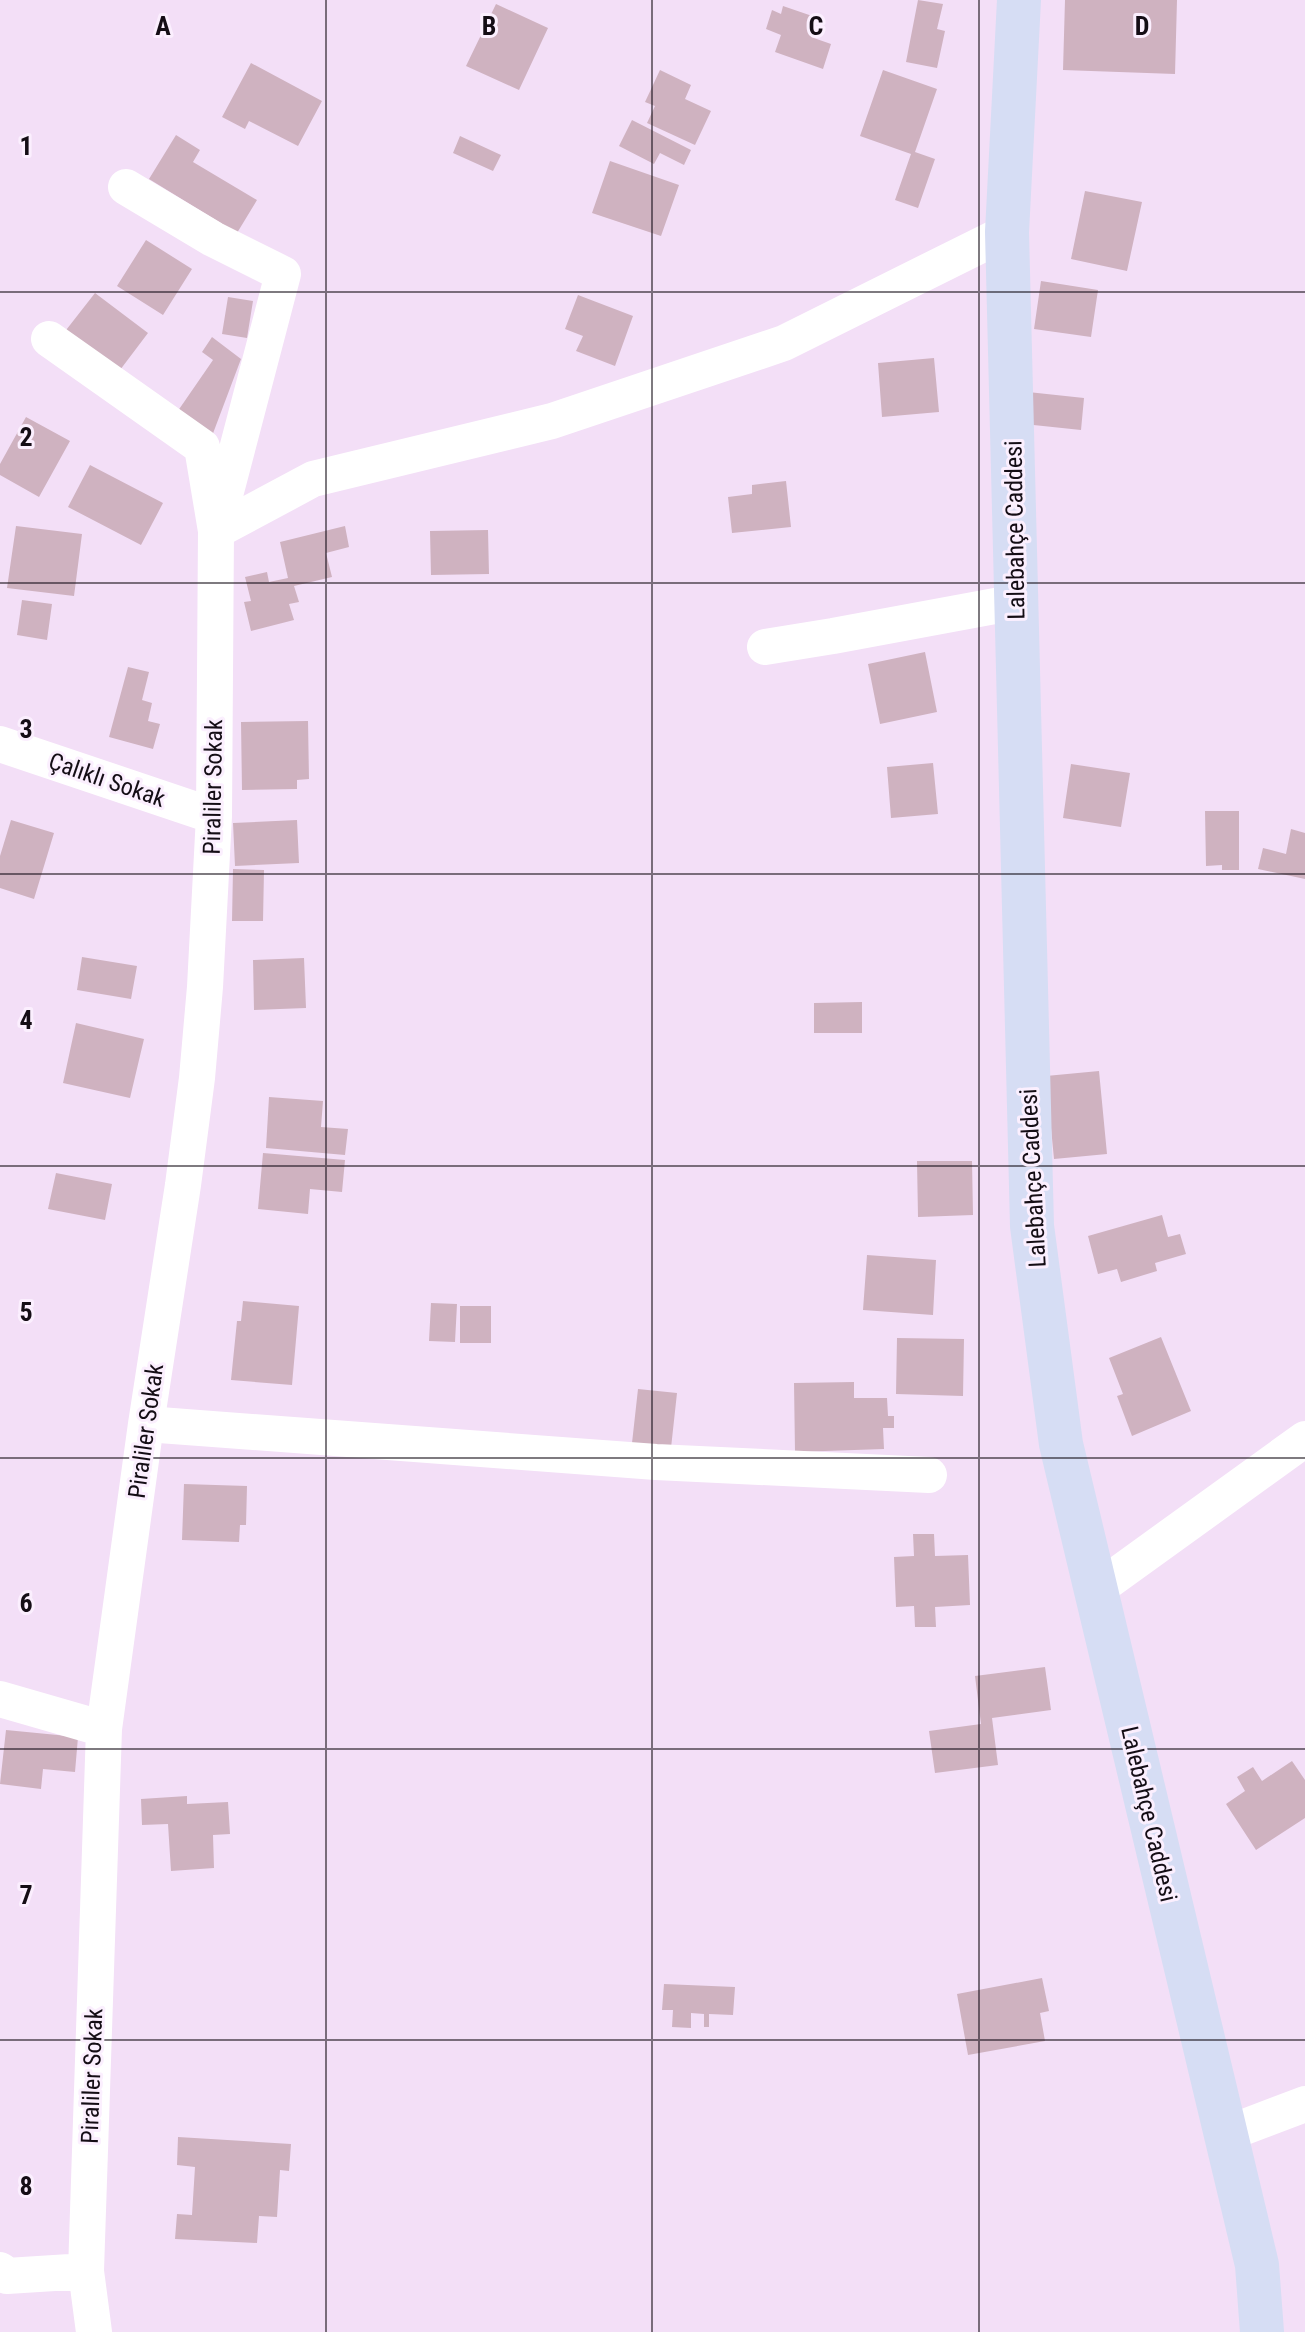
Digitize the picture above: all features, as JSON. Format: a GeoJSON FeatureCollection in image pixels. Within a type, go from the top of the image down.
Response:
{"type":"FeatureCollection","features":[{"type":"Feature","properties":{"kind":"street","name":"Lalebahçe Caddesi"},"geometry":{"type":"LineString","coordinates":[[1019,0],[1007,232],[1032,1226],[1061,1444],[1257,2265],[1262,2332]]}},
{"type":"Feature","properties":{"kind":"street"},"geometry":{"type":"LineString","coordinates":[[126,187],[213,239],[283,274],[216,531]]}},
{"type":"Feature","properties":{"kind":"street"},"geometry":{"type":"LineString","coordinates":[[216,531],[313,479],[552,421],[784,343],[1007,232]]}},
{"type":"Feature","properties":{"kind":"street"},"geometry":{"type":"LineString","coordinates":[[49,339],[202,447],[216,531]]}},
{"type":"Feature","properties":{"kind":"street","name":"Piraliler Sokak"},"geometry":{"type":"LineString","coordinates":[[94,2332],[86,2271],[104,1729],[197,1078],[214,816],[216,531]]}},
{"type":"Feature","properties":{"kind":"street"},"geometry":{"type":"LineString","coordinates":[[765,647],[1017,602]]}},
{"type":"Feature","properties":{"kind":"street","name":"Çalıklı Sokak"},"geometry":{"type":"LineString","coordinates":[[0,744],[214,816]]}},
{"type":"Feature","properties":{"kind":"street"},"geometry":{"type":"LineString","coordinates":[[146,1424],[656,1462],[929,1475]]}},
{"type":"Feature","properties":{"kind":"street"},"geometry":{"type":"LineString","coordinates":[[1096,1590],[1305,1439]]}},
{"type":"Feature","properties":{"kind":"street"},"geometry":{"type":"LineString","coordinates":[[0,1699],[104,1729]]}},
{"type":"Feature","properties":{"kind":"street"},"geometry":{"type":"LineString","coordinates":[[1226,2134],[1305,2104]]}},
{"type":"Feature","properties":{"kind":"street"},"geometry":{"type":"LineString","coordinates":[[0,2270],[7,2276],[86,2271]]}},
{"type":"Feature","properties":{"kind":"building"},"geometry":{"type":"Polygon","coordinates":[[[918,0],[943,4],[937,29],[945,31],[937,68],[906,62],[918,0]]]}},
{"type":"Feature","properties":{"kind":"building"},"geometry":{"type":"Polygon","coordinates":[[[1065,0],[1177,0],[1175,74],[1063,70],[1065,0]]]}},
{"type":"Feature","properties":{"kind":"building"},"geometry":{"type":"Polygon","coordinates":[[[496,4],[548,28],[519,90],[466,66],[496,4]]]}},
{"type":"Feature","properties":{"kind":"building"},"geometry":{"type":"Polygon","coordinates":[[[783,6],[818,18],[811,37],[831,44],[823,69],[775,52],[781,35],[766,29],[772,10],[781,14],[783,6]]]}},
{"type":"Feature","properties":{"kind":"building"},"geometry":{"type":"Polygon","coordinates":[[[251,63],[322,101],[298,146],[249,121],[245,129],[222,117],[251,63]]]}},
{"type":"Feature","properties":{"kind":"building"},"geometry":{"type":"Polygon","coordinates":[[[660,70],[691,85],[685,99],[711,111],[695,145],[647,123],[655,106],[645,102],[660,70]]]}},
{"type":"Feature","properties":{"kind":"building"},"geometry":{"type":"Polygon","coordinates":[[[883,70],[937,89],[915,152],[935,159],[918,208],[895,200],[911,154],[860,136],[883,70]]]}},
{"type":"Feature","properties":{"kind":"building"},"geometry":{"type":"Polygon","coordinates":[[[632,120],[691,150],[684,165],[660,153],[654,164],[619,146],[632,120]]]}},
{"type":"Feature","properties":{"kind":"building"},"geometry":{"type":"Polygon","coordinates":[[[176,135],[200,150],[193,162],[257,200],[237,233],[149,179],[176,135]]]}},
{"type":"Feature","properties":{"kind":"building"},"geometry":{"type":"Polygon","coordinates":[[[460,136],[501,155],[493,171],[453,153],[460,136]]]}},
{"type":"Feature","properties":{"kind":"building"},"geometry":{"type":"Polygon","coordinates":[[[610,161],[679,185],[661,236],[592,213],[610,161]]]}},
{"type":"Feature","properties":{"kind":"building"},"geometry":{"type":"Polygon","coordinates":[[[1085,191],[1142,202],[1127,271],[1071,259],[1085,191]]]}},
{"type":"Feature","properties":{"kind":"building"},"geometry":{"type":"Polygon","coordinates":[[[146,240],[192,269],[163,315],[117,286],[146,240]]]}},
{"type":"Feature","properties":{"kind":"building"},"geometry":{"type":"Polygon","coordinates":[[[1041,281],[1098,290],[1091,337],[1034,329],[1041,281]]]}},
{"type":"Feature","properties":{"kind":"building"},"geometry":{"type":"Polygon","coordinates":[[[95,293],[148,333],[117,374],[63,334],[95,293]]]}},
{"type":"Feature","properties":{"kind":"building"},"geometry":{"type":"Polygon","coordinates":[[[578,295],[633,316],[615,366],[576,351],[583,336],[565,329],[578,295]]]}},
{"type":"Feature","properties":{"kind":"building"},"geometry":{"type":"Polygon","coordinates":[[[228,297],[253,301],[247,338],[222,334],[228,297]]]}},
{"type":"Feature","properties":{"kind":"building"},"geometry":{"type":"Polygon","coordinates":[[[212,337],[241,359],[209,444],[173,418],[213,360],[202,352],[212,337]]]}},
{"type":"Feature","properties":{"kind":"building"},"geometry":{"type":"Polygon","coordinates":[[[934,358],[939,412],[882,417],[878,363],[934,358]]]}},
{"type":"Feature","properties":{"kind":"building"},"geometry":{"type":"Polygon","coordinates":[[[1028,392],[1084,398],[1081,430],[1024,424],[1028,392]]]}},
{"type":"Feature","properties":{"kind":"building"},"geometry":{"type":"Polygon","coordinates":[[[26,417],[70,441],[39,497],[0,475],[0,464],[26,417]]]}},
{"type":"Feature","properties":{"kind":"building"},"geometry":{"type":"Polygon","coordinates":[[[90,465],[163,503],[141,545],[68,507],[90,465]]]}},
{"type":"Feature","properties":{"kind":"building"},"geometry":{"type":"Polygon","coordinates":[[[786,481],[791,527],[732,533],[728,497],[752,494],[752,485],[786,481]]]}},
{"type":"Feature","properties":{"kind":"building"},"geometry":{"type":"Polygon","coordinates":[[[16,526],[82,534],[74,596],[7,588],[16,526]]]}},
{"type":"Feature","properties":{"kind":"building"},"geometry":{"type":"Polygon","coordinates":[[[345,526],[349,547],[326,553],[332,577],[294,586],[299,602],[289,604],[294,620],[251,631],[244,602],[251,601],[245,577],[267,572],[269,582],[288,578],[280,542],[345,526]]]}},
{"type":"Feature","properties":{"kind":"building"},"geometry":{"type":"Polygon","coordinates":[[[488,530],[489,574],[431,575],[430,531],[488,530]]]}},
{"type":"Feature","properties":{"kind":"building"},"geometry":{"type":"Polygon","coordinates":[[[22,600],[52,604],[47,640],[17,635],[22,600]]]}},
{"type":"Feature","properties":{"kind":"building"},"geometry":{"type":"Polygon","coordinates":[[[925,652],[937,712],[880,724],[868,664],[925,652]]]}},
{"type":"Feature","properties":{"kind":"building"},"geometry":{"type":"Polygon","coordinates":[[[128,667],[149,672],[142,700],[152,703],[148,721],[160,724],[153,749],[109,737],[128,667]]]}},
{"type":"Feature","properties":{"kind":"building"},"geometry":{"type":"Polygon","coordinates":[[[308,721],[309,779],[297,780],[297,789],[242,790],[241,722],[308,721]]]}},
{"type":"Feature","properties":{"kind":"building"},"geometry":{"type":"Polygon","coordinates":[[[933,763],[938,814],[891,818],[887,767],[933,763]]]}},
{"type":"Feature","properties":{"kind":"building"},"geometry":{"type":"Polygon","coordinates":[[[1071,764],[1130,773],[1121,827],[1063,818],[1071,764]]]}},
{"type":"Feature","properties":{"kind":"building"},"geometry":{"type":"Polygon","coordinates":[[[1205,811],[1239,811],[1239,870],[1222,870],[1222,865],[1206,866],[1205,811]]]}},
{"type":"Feature","properties":{"kind":"building"},"geometry":{"type":"Polygon","coordinates":[[[11,820],[54,833],[34,899],[0,888],[0,856],[11,820]]]}},
{"type":"Feature","properties":{"kind":"building"},"geometry":{"type":"Polygon","coordinates":[[[297,820],[299,863],[235,866],[233,823],[297,820]]]}},
{"type":"Feature","properties":{"kind":"building"},"geometry":{"type":"Polygon","coordinates":[[[1291,829],[1305,833],[1305,879],[1258,869],[1263,848],[1286,854],[1291,829]]]}},
{"type":"Feature","properties":{"kind":"building"},"geometry":{"type":"Polygon","coordinates":[[[233,869],[264,870],[263,921],[232,921],[233,869]]]}},
{"type":"Feature","properties":{"kind":"building"},"geometry":{"type":"Polygon","coordinates":[[[82,957],[137,966],[131,999],[77,990],[82,957]]]}},
{"type":"Feature","properties":{"kind":"building"},"geometry":{"type":"Polygon","coordinates":[[[304,958],[306,1008],[254,1010],[253,960],[304,958]]]}},
{"type":"Feature","properties":{"kind":"building"},"geometry":{"type":"Polygon","coordinates":[[[862,1002],[862,1033],[814,1033],[814,1003],[862,1002]]]}},
{"type":"Feature","properties":{"kind":"building"},"geometry":{"type":"Polygon","coordinates":[[[76,1023],[144,1039],[130,1098],[63,1083],[76,1023]]]}},
{"type":"Feature","properties":{"kind":"building"},"geometry":{"type":"Polygon","coordinates":[[[1099,1071],[1107,1154],[1054,1159],[1046,1076],[1099,1071]]]}},
{"type":"Feature","properties":{"kind":"building"},"geometry":{"type":"Polygon","coordinates":[[[269,1097],[323,1101],[321,1127],[348,1129],[345,1155],[266,1148],[269,1097]]]}},
{"type":"Feature","properties":{"kind":"building"},"geometry":{"type":"Polygon","coordinates":[[[263,1153],[345,1160],[342,1192],[310,1189],[308,1214],[258,1209],[263,1153]]]}},
{"type":"Feature","properties":{"kind":"building"},"geometry":{"type":"Polygon","coordinates":[[[917,1161],[972,1161],[973,1215],[918,1217],[917,1161]]]}},
{"type":"Feature","properties":{"kind":"building"},"geometry":{"type":"Polygon","coordinates":[[[56,1173],[112,1184],[105,1220],[48,1209],[56,1173]]]}},
{"type":"Feature","properties":{"kind":"building"},"geometry":{"type":"Polygon","coordinates":[[[1162,1215],[1168,1237],[1180,1234],[1186,1254],[1155,1263],[1157,1271],[1121,1282],[1117,1269],[1098,1274],[1088,1236],[1162,1215]]]}},
{"type":"Feature","properties":{"kind":"building"},"geometry":{"type":"Polygon","coordinates":[[[867,1255],[936,1260],[933,1315],[863,1310],[867,1255]]]}},
{"type":"Feature","properties":{"kind":"building"},"geometry":{"type":"Polygon","coordinates":[[[243,1301],[299,1306],[292,1385],[231,1380],[237,1321],[241,1321],[243,1301]]]}},
{"type":"Feature","properties":{"kind":"building"},"geometry":{"type":"Polygon","coordinates":[[[431,1303],[457,1304],[455,1342],[429,1341],[431,1303]]]}},
{"type":"Feature","properties":{"kind":"building"},"geometry":{"type":"Polygon","coordinates":[[[460,1306],[491,1306],[491,1343],[460,1343],[460,1306]]]}},
{"type":"Feature","properties":{"kind":"building"},"geometry":{"type":"Polygon","coordinates":[[[1161,1337],[1191,1411],[1132,1436],[1117,1396],[1123,1394],[1109,1358],[1161,1337]]]}},
{"type":"Feature","properties":{"kind":"building"},"geometry":{"type":"Polygon","coordinates":[[[897,1338],[964,1339],[963,1396],[896,1394],[897,1338]]]}},
{"type":"Feature","properties":{"kind":"building"},"geometry":{"type":"Polygon","coordinates":[[[854,1382],[854,1398],[887,1398],[888,1416],[894,1416],[894,1428],[883,1428],[884,1449],[795,1452],[794,1383],[854,1382]]]}},
{"type":"Feature","properties":{"kind":"building"},"geometry":{"type":"Polygon","coordinates":[[[638,1389],[677,1393],[671,1448],[632,1443],[638,1389]]]}},
{"type":"Feature","properties":{"kind":"building"},"geometry":{"type":"Polygon","coordinates":[[[184,1484],[247,1486],[246,1525],[240,1525],[239,1542],[182,1540],[184,1484]]]}},
{"type":"Feature","properties":{"kind":"building"},"geometry":{"type":"Polygon","coordinates":[[[913,1534],[934,1534],[935,1556],[968,1555],[970,1605],[935,1607],[936,1627],[915,1627],[914,1606],[896,1607],[894,1557],[914,1556],[913,1534]]]}},
{"type":"Feature","properties":{"kind":"building"},"geometry":{"type":"Polygon","coordinates":[[[1045,1667],[1051,1710],[992,1718],[998,1765],[935,1773],[929,1731],[981,1724],[975,1676],[1045,1667]]]}},
{"type":"Feature","properties":{"kind":"building"},"geometry":{"type":"Polygon","coordinates":[[[6,1730],[78,1737],[75,1772],[43,1769],[41,1789],[0,1784],[6,1730]]]}},
{"type":"Feature","properties":{"kind":"building"},"geometry":{"type":"Polygon","coordinates":[[[1292,1761],[1305,1780],[1305,1818],[1256,1850],[1226,1804],[1245,1791],[1237,1777],[1253,1767],[1262,1781],[1292,1761]]]}},
{"type":"Feature","properties":{"kind":"building"},"geometry":{"type":"Polygon","coordinates":[[[187,1796],[187,1804],[228,1802],[230,1834],[213,1835],[214,1868],[171,1871],[168,1824],[142,1825],[141,1799],[187,1796]]]}},
{"type":"Feature","properties":{"kind":"building"},"geometry":{"type":"Polygon","coordinates":[[[1042,1978],[1049,2011],[1040,2013],[1045,2041],[968,2055],[957,1994],[1042,1978]]]}},
{"type":"Feature","properties":{"kind":"building"},"geometry":{"type":"Polygon","coordinates":[[[664,1984],[735,1987],[733,2015],[709,2014],[709,2027],[704,2027],[704,2014],[691,2013],[691,2028],[672,2027],[673,2010],[662,2010],[664,1984]]]}},
{"type":"Feature","properties":{"kind":"building"},"geometry":{"type":"Polygon","coordinates":[[[178,2137],[291,2144],[289,2171],[280,2170],[277,2217],[259,2216],[257,2243],[175,2239],[177,2214],[192,2215],[195,2167],[177,2165],[178,2137]]]}}]}
